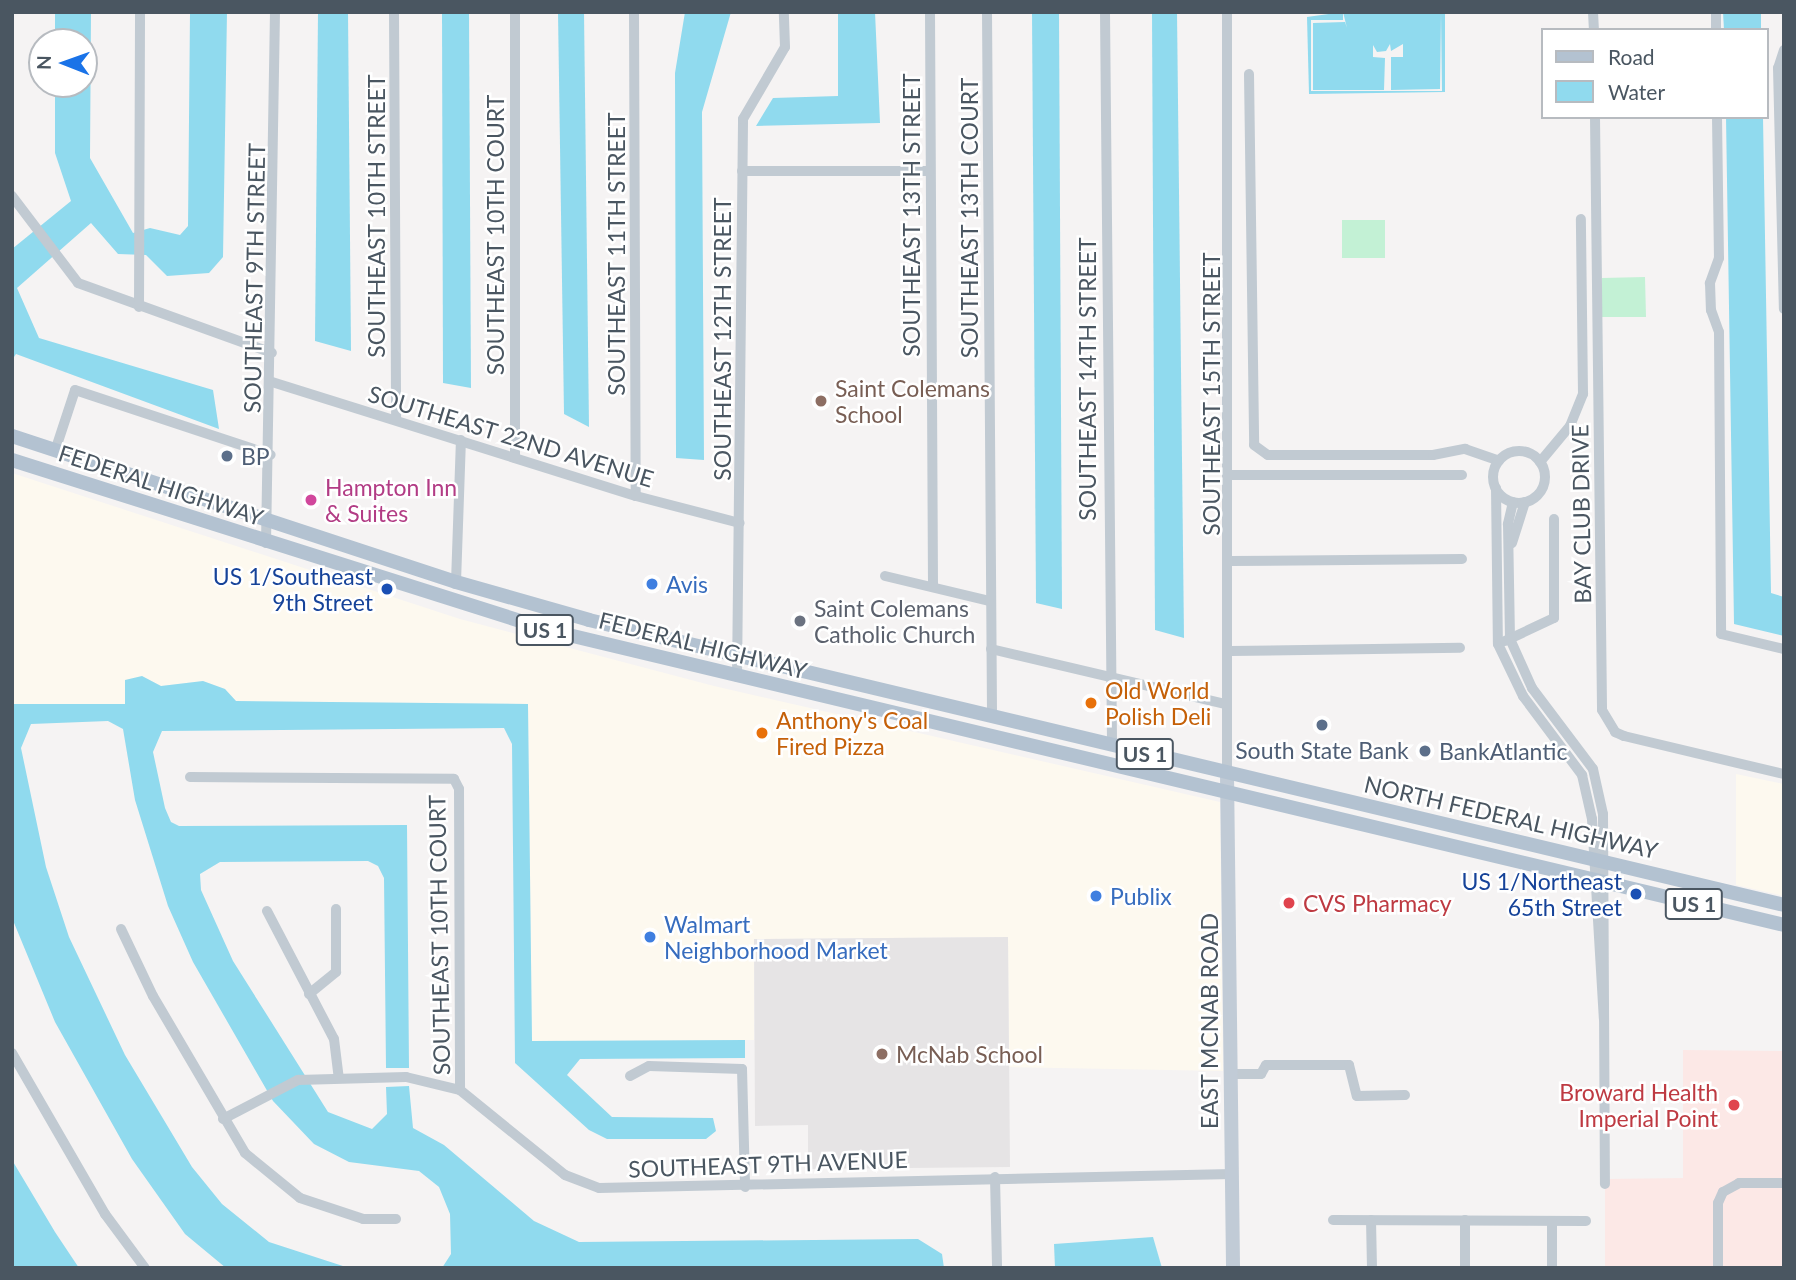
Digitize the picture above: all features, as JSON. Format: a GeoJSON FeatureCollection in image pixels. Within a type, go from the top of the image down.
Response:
{"type":"FeatureCollection","features":[{"type":"Feature","properties":{"kind":"main road","name":"FEDERAL HIGHWAY"},"geometry":{"type":"LineString","coordinates":[[12,436],[497,595],[738,657],[1227,774]]}},
{"type":"Feature","properties":{"kind":"main road","name":"FEDERAL HIGHWAY"},"geometry":{"type":"LineString","coordinates":[[12,460],[465,607],[737,677],[1230,794]]}},
{"type":"Feature","properties":{"kind":"main road"},"geometry":{"type":"LineString","coordinates":[[71,479],[113,470]]}},
{"type":"Feature","properties":{"kind":"main road"},"geometry":{"type":"LineString","coordinates":[[104,490],[141,480]]}},
{"type":"Feature","properties":{"kind":"main road"},"geometry":{"type":"LineString","coordinates":[[427,596],[445,592],[456,582]]}},
{"type":"Feature","properties":{"kind":"main road"},"geometry":{"type":"LineString","coordinates":[[465,607],[497,595]]}},
{"type":"Feature","properties":{"kind":"main road"},"geometry":{"type":"LineString","coordinates":[[955,728],[992,717]]}},
{"type":"Feature","properties":{"kind":"main road"},"geometry":{"type":"LineString","coordinates":[[984,735],[1022,724]]}},
{"type":"Feature","properties":{"kind":"main road","name":"NORTH FEDERAL HIGHWAY"},"geometry":{"type":"LineString","coordinates":[[1227,774],[1784,905]]}},
{"type":"Feature","properties":{"kind":"main road","name":"NORTH FEDERAL HIGHWAY"},"geometry":{"type":"LineString","coordinates":[[1230,794],[1784,925]]}},
{"type":"Feature","properties":{"kind":"main road"},"geometry":{"type":"LineString","coordinates":[[1406,835],[1438,823]]}},
{"type":"Feature","properties":{"kind":"main road"},"geometry":{"type":"LineString","coordinates":[[1438,843],[1471,831]]}},
{"type":"Feature","properties":{"kind":"street"},"geometry":{"type":"LineString","coordinates":[[139,307],[140,12]]}},
{"type":"Feature","properties":{"kind":"street","name":"SOUTHEAST 9TH STREET"},"geometry":{"type":"LineString","coordinates":[[266,544],[271,455],[275,12]]}},
{"type":"Feature","properties":{"kind":"street","name":"SOUTHEAST 10TH STREET"},"geometry":{"type":"LineString","coordinates":[[394,12],[396,420]]}},
{"type":"Feature","properties":{"kind":"street","name":"SOUTHEAST 10TH COURT"},"geometry":{"type":"LineString","coordinates":[[514,458],[515,12]]}},
{"type":"Feature","properties":{"kind":"street","name":"SOUTHEAST 11TH STREET"},"geometry":{"type":"LineString","coordinates":[[634,12],[636,496]]}},
{"type":"Feature","properties":{"kind":"street","name":"SOUTHEAST 12TH STREET"},"geometry":{"type":"LineString","coordinates":[[737,677],[743,119],[785,47],[784,12]]}},
{"type":"Feature","properties":{"kind":"street","name":"SOUTHEAST 13TH STREET"},"geometry":{"type":"LineString","coordinates":[[930,12],[933,586]]}},
{"type":"Feature","properties":{"kind":"street","name":"SOUTHEAST 13TH COURT"},"geometry":{"type":"LineString","coordinates":[[987,12],[989,601],[992,717]]}},
{"type":"Feature","properties":{"kind":"street","name":"SOUTHEAST 14TH STREET"},"geometry":{"type":"LineString","coordinates":[[1105,12],[1112,746]]}},
{"type":"Feature","properties":{"kind":"street","name":"SOUTHEAST 15TH STREET"},"geometry":{"type":"LineString","coordinates":[[1227,12],[1231,561],[1231,651],[1225,704],[1227,774]]}},
{"type":"Feature","properties":{"kind":"street"},"geometry":{"type":"LineString","coordinates":[[1784,50],[1778,68],[1784,309]]}},
{"type":"Feature","properties":{"kind":"street"},"geometry":{"type":"LineString","coordinates":[[1248,74],[1254,445],[1268,455],[1433,454],[1465,449],[1499,461],[1520,452],[1540,462]]}},
{"type":"Feature","properties":{"kind":"street","name":"BAY CLUB DRIVE"},"geometry":{"type":"LineString","coordinates":[[1595,119],[1602,710],[1615,733],[1784,774]]}},
{"type":"Feature","properties":{"kind":"street"},"geometry":{"type":"LineString","coordinates":[[1717,119],[1719,258],[1710,283],[1713,323],[1720,332],[1721,634],[1784,649]]}},
{"type":"Feature","properties":{"kind":"street"},"geometry":{"type":"LineString","coordinates":[[742,171],[929,172]]}},
{"type":"Feature","properties":{"kind":"street"},"geometry":{"type":"LineString","coordinates":[[12,196],[34,219],[59,260],[90,290],[272,353]]}},
{"type":"Feature","properties":{"kind":"street"},"geometry":{"type":"LineString","coordinates":[[1540,462],[1570,426],[1583,394],[1581,219]]}},
{"type":"Feature","properties":{"kind":"street","name":"SOUTHEAST 22ND AVENUE"},"geometry":{"type":"LineString","coordinates":[[272,382],[636,496],[740,523]]}},
{"type":"Feature","properties":{"kind":"street"},"geometry":{"type":"LineString","coordinates":[[55,451],[75,390],[271,455]]}},
{"type":"Feature","properties":{"kind":"street"},"geometry":{"type":"LineString","coordinates":[[456,582],[461,440]]}},
{"type":"Feature","properties":{"kind":"street"},"geometry":{"type":"LineString","coordinates":[[1499,461],[1496,488],[1498,644],[1523,696],[1582,775],[1598,862],[1604,1019],[1605,1184]]}},
{"type":"Feature","properties":{"kind":"street"},"geometry":{"type":"LineString","coordinates":[[1540,462],[1544,484],[1519,502],[1508,529],[1510,639],[1532,688],[1593,769],[1603,814],[1598,862]]}},
{"type":"Feature","properties":{"kind":"street"},"geometry":{"type":"LineString","coordinates":[[1230,475],[1462,475]]}},
{"type":"Feature","properties":{"kind":"street"},"geometry":{"type":"LineString","coordinates":[[1496,488],[1519,502]]}},
{"type":"Feature","properties":{"kind":"street"},"geometry":{"type":"LineString","coordinates":[[1508,555],[1519,502]]}},
{"type":"Feature","properties":{"kind":"street"},"geometry":{"type":"LineString","coordinates":[[1498,644],[1554,618],[1554,519]]}},
{"type":"Feature","properties":{"kind":"street"},"geometry":{"type":"LineString","coordinates":[[1496,529],[1508,529]]}},
{"type":"Feature","properties":{"kind":"street"},"geometry":{"type":"LineString","coordinates":[[1231,561],[1462,559]]}},
{"type":"Feature","properties":{"kind":"street"},"geometry":{"type":"LineString","coordinates":[[885,576],[989,601]]}},
{"type":"Feature","properties":{"kind":"street"},"geometry":{"type":"LineString","coordinates":[[1231,651],[1460,648]]}},
{"type":"Feature","properties":{"kind":"street"},"geometry":{"type":"LineString","coordinates":[[991,649],[1225,704]]}},
{"type":"Feature","properties":{"kind":"street","name":"EAST MCNAB ROAD"},"geometry":{"type":"LineString","coordinates":[[1227,774],[1230,794],[1233,1268]]}},
{"type":"Feature","properties":{"kind":"street","name":"SOUTHEAST 10TH COURT"},"geometry":{"type":"LineString","coordinates":[[190,778],[454,779],[459,789],[460,1090]]}},
{"type":"Feature","properties":{"kind":"street"},"geometry":{"type":"LineString","coordinates":[[309,994],[335,972],[335,909]]}},
{"type":"Feature","properties":{"kind":"street"},"geometry":{"type":"LineString","coordinates":[[267,911],[334,1039],[339,1077]]}},
{"type":"Feature","properties":{"kind":"street"},"geometry":{"type":"LineString","coordinates":[[121,929],[223,1118],[270,1179],[300,1198],[363,1219],[396,1219]]}},
{"type":"Feature","properties":{"kind":"street"},"geometry":{"type":"LineString","coordinates":[[12,1053],[105,1214],[145,1268]]}},
{"type":"Feature","properties":{"kind":"street"},"geometry":{"type":"LineString","coordinates":[[1233,1074],[1261,1074],[1266,1065],[1349,1065],[1357,1096],[1405,1095]]}},
{"type":"Feature","properties":{"kind":"street"},"geometry":{"type":"LineString","coordinates":[[630,1076],[649,1066],[741,1069],[745,1187]]}},
{"type":"Feature","properties":{"kind":"street","name":"SOUTHEAST 9TH AVENUE"},"geometry":{"type":"LineString","coordinates":[[223,1118],[267,1094],[305,1079],[417,1078],[460,1090],[583,1184],[619,1189],[995,1177],[1232,1174]]}},
{"type":"Feature","properties":{"kind":"street"},"geometry":{"type":"LineString","coordinates":[[995,1177],[997,1268]]}},
{"type":"Feature","properties":{"kind":"street"},"geometry":{"type":"LineString","coordinates":[[1718,1268],[1717,1202],[1730,1187],[1784,1183]]}},
{"type":"Feature","properties":{"kind":"street"},"geometry":{"type":"LineString","coordinates":[[1333,1220],[1586,1221]]}},
{"type":"Feature","properties":{"kind":"street"},"geometry":{"type":"LineString","coordinates":[[1371,1220],[1372,1268]]}},
{"type":"Feature","properties":{"kind":"street"},"geometry":{"type":"LineString","coordinates":[[1465,1220],[1465,1268]]}},
{"type":"Feature","properties":{"kind":"street"},"geometry":{"type":"LineString","coordinates":[[1552,1220],[1552,1268]]}},
{"type":"Feature","properties":{"kind":"shaded area"},"geometry":{"type":"Polygon","coordinates":[[[12,473],[460,619],[714,686],[1220,802],[1223,1071],[1009,1067],[1008,937],[754,939],[754,1040],[532,1041],[528,704],[236,701],[225,689],[203,681],[161,686],[142,676],[126,704],[12,704],[12,473]]]}},
{"type":"Feature","properties":{"kind":"shaded area"},"geometry":{"type":"Polygon","coordinates":[[[1736,774],[1784,784],[1784,896],[1736,885],[1736,774]]]}},
{"type":"Feature","properties":{"kind":"shaded area","name":"McNab School"},"geometry":{"type":"Polygon","coordinates":[[[1008,937],[1010,1167],[808,1169],[808,1125],[755,1126],[754,939],[1008,937]]]}},
{"type":"Feature","properties":{"kind":"shaded area","name":"Broward Health Imperial Point"},"geometry":{"type":"Polygon","coordinates":[[[1683,1050],[1784,1051],[1784,1268],[1605,1268],[1605,1179],[1683,1178],[1683,1050]]]}},
{"type":"Feature","properties":{"kind":"green space"},"geometry":{"type":"Polygon","coordinates":[[[1342,220],[1385,220],[1385,258],[1342,258],[1342,220]]]}},
{"type":"Feature","properties":{"kind":"green space"},"geometry":{"type":"Polygon","coordinates":[[[1645,277],[1646,317],[1602,317],[1602,278],[1645,277]]]}},
{"type":"Feature","properties":{"kind":"water"},"geometry":{"type":"Polygon","coordinates":[[[55,12],[91,12],[91,28],[55,28],[55,12]]]}},
{"type":"Feature","properties":{"kind":"water"},"geometry":{"type":"Polygon","coordinates":[[[190,12],[227,12],[223,257],[209,273],[167,276],[146,255],[118,254],[91,223],[17,288],[39,338],[213,390],[219,429],[16,354],[12,360],[12,249],[71,201],[55,153],[55,98],[90,98],[90,158],[133,233],[150,228],[180,235],[188,226],[190,12]]]}},
{"type":"Feature","properties":{"kind":"water"},"geometry":{"type":"Polygon","coordinates":[[[318,12],[348,12],[351,351],[315,341],[318,12]]]}},
{"type":"Feature","properties":{"kind":"water"},"geometry":{"type":"Polygon","coordinates":[[[442,12],[469,12],[471,388],[443,383],[442,12]]]}},
{"type":"Feature","properties":{"kind":"water"},"geometry":{"type":"Polygon","coordinates":[[[558,12],[584,12],[589,427],[564,414],[558,12]]]}},
{"type":"Feature","properties":{"kind":"water"},"geometry":{"type":"Polygon","coordinates":[[[685,12],[731,12],[702,112],[704,460],[676,458],[675,73],[685,12]]]}},
{"type":"Feature","properties":{"kind":"water"},"geometry":{"type":"Polygon","coordinates":[[[838,12],[875,12],[880,123],[756,126],[773,98],[838,96],[838,12]]]}},
{"type":"Feature","properties":{"kind":"water"},"geometry":{"type":"Polygon","coordinates":[[[1032,12],[1059,12],[1062,609],[1036,603],[1032,12]]]}},
{"type":"Feature","properties":{"kind":"water"},"geometry":{"type":"Polygon","coordinates":[[[1152,12],[1177,12],[1184,638],[1155,630],[1152,12]]]}},
{"type":"Feature","properties":{"kind":"water"},"geometry":{"type":"Polygon","coordinates":[[[1343,12],[1445,12],[1445,92],[1309,94],[1307,17],[1343,12]]]}},
{"type":"Feature","properties":{"kind":"water"},"geometry":{"type":"Polygon","coordinates":[[[1723,12],[1761,12],[1761,28],[1724,28],[1723,12]]]}},
{"type":"Feature","properties":{"kind":"water"},"geometry":{"type":"Polygon","coordinates":[[[1726,119],[1763,119],[1771,593],[1784,597],[1784,636],[1734,624],[1726,119]]]}},
{"type":"Feature","properties":{"kind":"water"},"geometry":{"type":"Polygon","coordinates":[[[142,676],[161,686],[203,681],[225,689],[236,701],[528,704],[532,1041],[745,1040],[745,1058],[580,1059],[567,1075],[612,1117],[713,1118],[716,1131],[706,1139],[607,1139],[589,1130],[515,1063],[512,744],[504,728],[162,731],[153,752],[165,808],[171,822],[179,826],[407,825],[409,1068],[386,1068],[384,878],[378,866],[368,861],[220,862],[200,874],[201,890],[233,961],[328,1112],[372,1129],[387,1114],[386,1087],[409,1086],[413,1128],[444,1145],[534,1221],[579,1242],[918,1239],[942,1254],[944,1268],[442,1268],[451,1254],[450,1214],[439,1187],[419,1171],[349,1162],[314,1144],[273,1101],[193,962],[168,906],[135,800],[123,729],[108,721],[31,724],[21,748],[46,867],[69,937],[125,1055],[192,1167],[222,1204],[269,1242],[349,1268],[226,1268],[185,1234],[132,1159],[55,1022],[12,918],[12,704],[125,704],[125,680],[142,676]]]}},
{"type":"Feature","properties":{"kind":"water"},"geometry":{"type":"Polygon","coordinates":[[[12,1160],[55,1232],[79,1268],[12,1268],[12,1160]]]}},
{"type":"Feature","properties":{"kind":"water"},"geometry":{"type":"Polygon","coordinates":[[[1153,1237],[1162,1268],[1055,1268],[1054,1244],[1153,1237]]]}},
{"type":"Feature","properties":{"kind":"pier"},"geometry":{"type":"Polygon","coordinates":[[[1343,12],[1347,28],[1345,22],[1313,23],[1313,90],[1384,90],[1385,58],[1373,57],[1373,45],[1377,52],[1386,51],[1390,44],[1391,51],[1403,44],[1403,57],[1391,57],[1391,90],[1440,89],[1441,12],[1442,91],[1311,91],[1311,20],[1343,20],[1343,12]]]}},
{"type":"Feature","properties":{"kind":"place","name":"Saint Colemans School"},"geometry":{"type":"Point","coordinates":[821,401]}},
{"type":"Feature","properties":{"kind":"place","name":"BP"},"geometry":{"type":"Point","coordinates":[227,456]}},
{"type":"Feature","properties":{"kind":"place","name":"Hampton Inn & Suites"},"geometry":{"type":"Point","coordinates":[311,500]}},
{"type":"Feature","properties":{"kind":"place","name":"Avis"},"geometry":{"type":"Point","coordinates":[652,584]}},
{"type":"Feature","properties":{"kind":"place","name":"US 1/Southeast 9th Street"},"geometry":{"type":"Point","coordinates":[387,589]}},
{"type":"Feature","properties":{"kind":"place","name":"Saint Colemans Catholic Church"},"geometry":{"type":"Point","coordinates":[800,621]}},
{"type":"Feature","properties":{"kind":"place","name":"Old World Polish Deli"},"geometry":{"type":"Point","coordinates":[1091,703]}},
{"type":"Feature","properties":{"kind":"place","name":"South State Bank"},"geometry":{"type":"Point","coordinates":[1322,725]}},
{"type":"Feature","properties":{"kind":"place","name":"Anthony's Coal Fired Pizza"},"geometry":{"type":"Point","coordinates":[762,733]}},
{"type":"Feature","properties":{"kind":"place","name":"BankAtlantic"},"geometry":{"type":"Point","coordinates":[1425,751]}},
{"type":"Feature","properties":{"kind":"place","name":"US 1/Northeast 65th Street"},"geometry":{"type":"Point","coordinates":[1636,894]}},
{"type":"Feature","properties":{"kind":"place","name":"Publix"},"geometry":{"type":"Point","coordinates":[1096,896]}},
{"type":"Feature","properties":{"kind":"place","name":"CVS Pharmacy"},"geometry":{"type":"Point","coordinates":[1289,903]}},
{"type":"Feature","properties":{"kind":"place","name":"Walmart Neighborhood Market"},"geometry":{"type":"Point","coordinates":[650,937]}},
{"type":"Feature","properties":{"kind":"place","name":"McNab School"},"geometry":{"type":"Point","coordinates":[882,1054]}},
{"type":"Feature","properties":{"kind":"place","name":"Broward Health Imperial Point"},"geometry":{"type":"Point","coordinates":[1734,1105]}}]}
